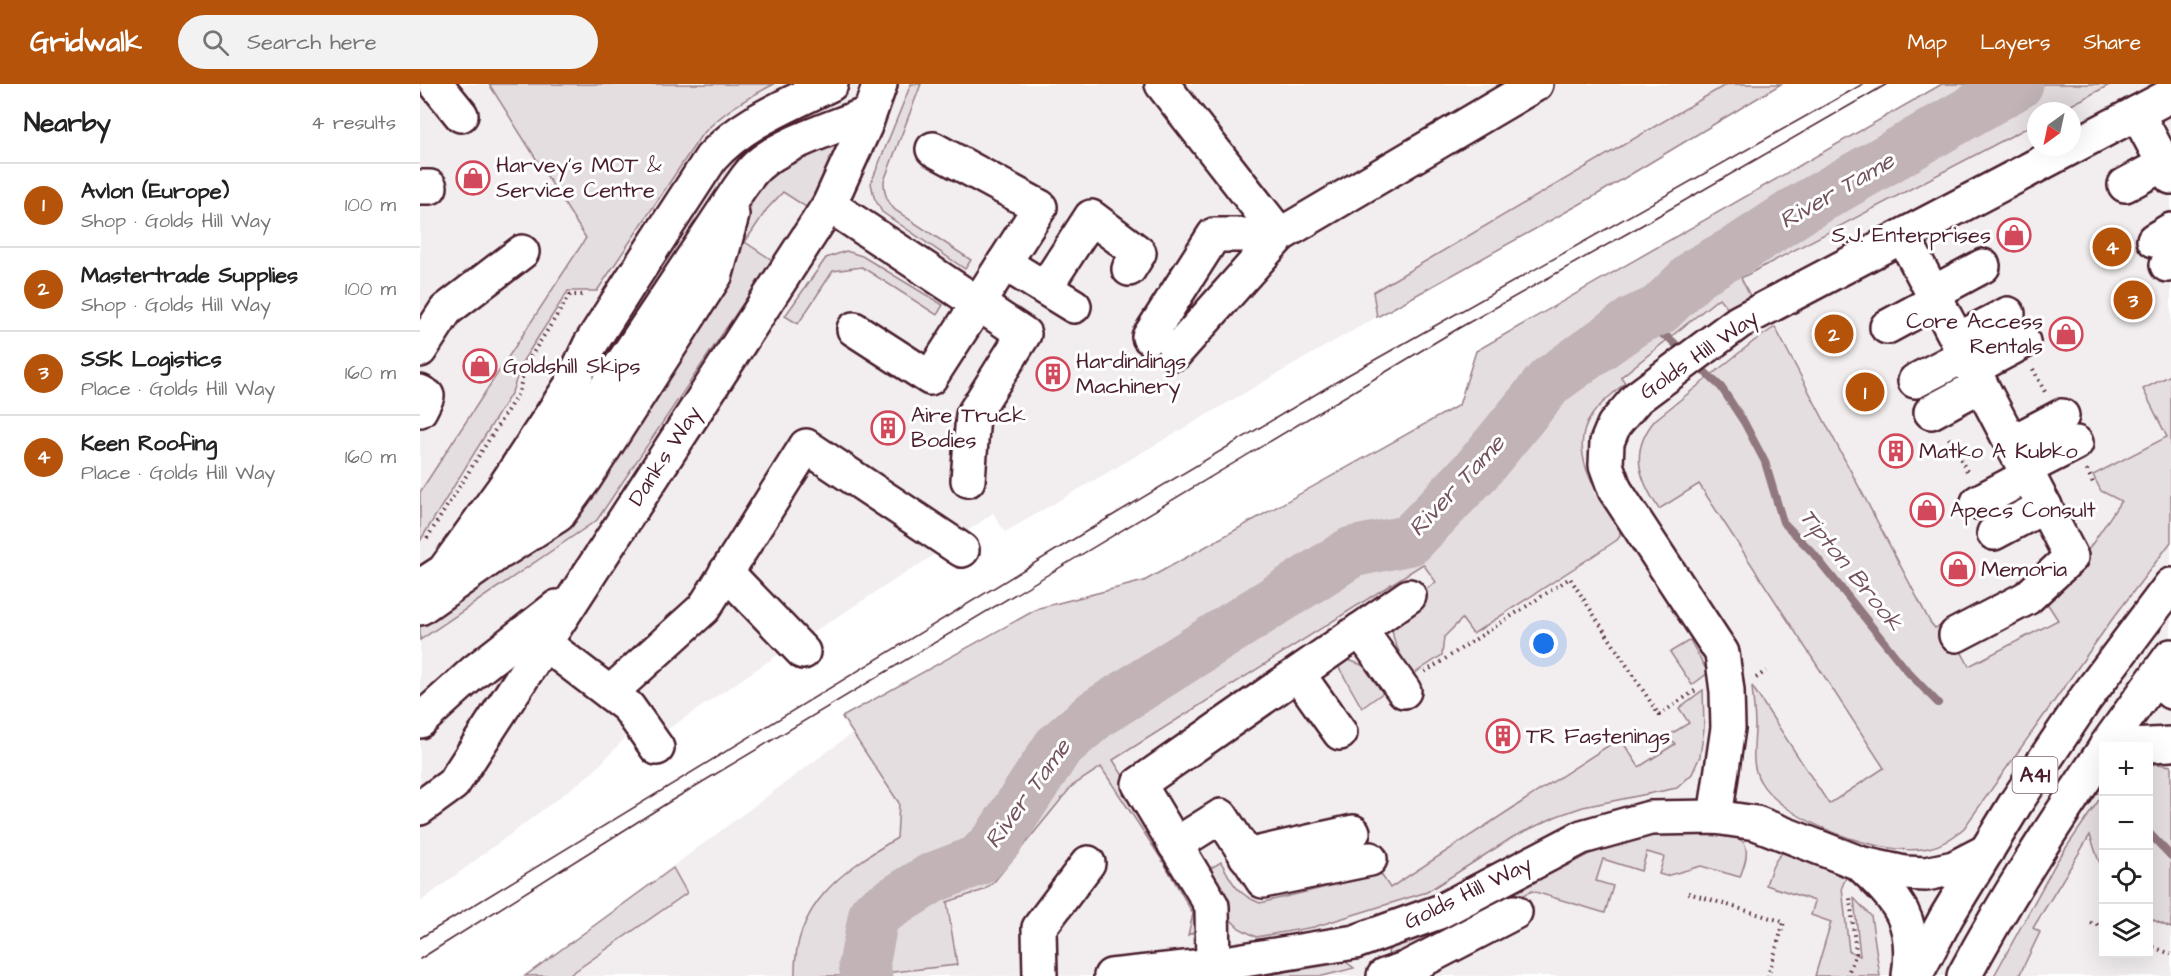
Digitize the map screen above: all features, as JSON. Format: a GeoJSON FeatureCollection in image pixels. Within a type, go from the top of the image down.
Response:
{"type":"FeatureCollection","features":[{"type":"Feature","properties":{"kind":"main road"},"geometry":{"type":"LineString","coordinates":[[436,84],[461,115]]}},
{"type":"Feature","properties":{"kind":"main road"},"geometry":{"type":"LineString","coordinates":[[420,585],[444,571],[503,489],[570,387],[591,345],[711,158],[724,144],[747,126],[831,84]]}},
{"type":"Feature","properties":{"kind":"main road"},"geometry":{"type":"LineString","coordinates":[[1162,84],[1280,235]]}},
{"type":"Feature","properties":{"kind":"main road"},"geometry":{"type":"LineString","coordinates":[[1280,235],[1214,235],[1162,345],[1280,235],[1536,84]]}},
{"type":"Feature","properties":{"kind":"main road","name":"Golds Hill Way"},"geometry":{"type":"LineString","coordinates":[[1715,817],[1728,728],[1722,653],[1615,490],[1606,465],[1607,442],[1614,425],[1637,398],[1739,322],[2171,94]]}},
{"type":"Feature","properties":{"kind":"main road"},"geometry":{"type":"LineString","coordinates":[[494,556],[740,187],[757,166],[773,154],[874,99]]}},
{"type":"Feature","properties":{"kind":"main road","name":"Danks Way"},"geometry":{"type":"LineString","coordinates":[[420,808],[453,784],[829,205],[874,99]]}},
{"type":"Feature","properties":{"kind":"main road"},"geometry":{"type":"LineString","coordinates":[[2125,185],[2168,171],[2137,113]]}},
{"type":"Feature","properties":{"kind":"main road"},"geometry":{"type":"LineString","coordinates":[[854,329],[930,378],[966,295],[1004,263],[1040,207],[933,149]]}},
{"type":"Feature","properties":{"kind":"main road"},"geometry":{"type":"LineString","coordinates":[[420,608],[558,515],[585,478],[716,274],[740,187]]}},
{"type":"Feature","properties":{"kind":"main road"},"geometry":{"type":"LineString","coordinates":[[829,205],[1024,334],[1032,347],[1000,398],[973,415],[968,480]]}},
{"type":"Feature","properties":{"kind":"main road"},"geometry":{"type":"LineString","coordinates":[[1045,288],[1090,217],[1139,253],[1129,269]]}},
{"type":"Feature","properties":{"kind":"main road"},"geometry":{"type":"LineString","coordinates":[[1903,236],[2071,557],[2027,598],[1962,623]]}},
{"type":"Feature","properties":{"kind":"main road"},"geometry":{"type":"LineString","coordinates":[[420,350],[446,310],[522,252]]}},
{"type":"Feature","properties":{"kind":"main road"},"geometry":{"type":"LineString","coordinates":[[1004,263],[1074,306]]}},
{"type":"Feature","properties":{"kind":"main road"},"geometry":{"type":"LineString","coordinates":[[1887,327],[1983,266]]}},
{"type":"Feature","properties":{"kind":"main road"},"geometry":{"type":"LineString","coordinates":[[473,324],[480,284]]}},
{"type":"Feature","properties":{"kind":"main road"},"geometry":{"type":"LineString","coordinates":[[1915,381],[1969,362],[2016,328]]}},
{"type":"Feature","properties":{"kind":"main road"},"geometry":{"type":"LineString","coordinates":[[1933,411],[1969,362]]}},
{"type":"Feature","properties":{"kind":"main road"},"geometry":{"type":"LineString","coordinates":[[420,570],[428,562],[539,394],[581,365]]}},
{"type":"Feature","properties":{"kind":"main road"},"geometry":{"type":"LineString","coordinates":[[1980,501],[2022,462],[2069,429]]}},
{"type":"Feature","properties":{"kind":"main road"},"geometry":{"type":"LineString","coordinates":[[610,693],[704,608],[806,446],[962,550]]}},
{"type":"Feature","properties":{"kind":"main road"},"geometry":{"type":"LineString","coordinates":[[1994,532],[2044,506]]}},
{"type":"Feature","properties":{"kind":"main road"},"geometry":{"type":"LineString","coordinates":[[726,572],[803,652]]}},
{"type":"Feature","properties":{"kind":"main road","name":"A41"},"geometry":{"type":"LineString","coordinates":[[1915,976],[1947,916],[2017,801],[2086,698],[2171,585]]}},
{"type":"Feature","properties":{"kind":"main road"},"geometry":{"type":"LineString","coordinates":[[420,721],[474,672],[577,592]]}},
{"type":"Feature","properties":{"kind":"main road"},"geometry":{"type":"LineString","coordinates":[[1213,965],[1212,906],[1138,784],[1409,596]]}},
{"type":"Feature","properties":{"kind":"main road"},"geometry":{"type":"LineString","coordinates":[[1360,630],[1414,682]]}},
{"type":"Feature","properties":{"kind":"main road"},"geometry":{"type":"LineString","coordinates":[[544,643],[628,707],[657,748]]}},
{"type":"Feature","properties":{"kind":"main road","name":"A41"},"geometry":{"type":"LineString","coordinates":[[2110,742],[2171,656]]}},
{"type":"Feature","properties":{"kind":"main road"},"geometry":{"type":"LineString","coordinates":[[2171,666],[2171,692]]}},
{"type":"Feature","properties":{"kind":"main road"},"geometry":{"type":"LineString","coordinates":[[1298,674],[1340,733]]}},
{"type":"Feature","properties":{"kind":"main road"},"geometry":{"type":"LineString","coordinates":[[2153,744],[2171,744]]}},
{"type":"Feature","properties":{"kind":"main road","name":"A41"},"geometry":{"type":"LineString","coordinates":[[1964,976],[2031,858],[2099,758]]}},
{"type":"Feature","properties":{"kind":"main road"},"geometry":{"type":"LineString","coordinates":[[1175,845],[1221,816],[1263,881],[1370,859]]}},
{"type":"Feature","properties":{"kind":"main road","name":"Golds Hill Way"},"geometry":{"type":"LineString","coordinates":[[1111,976],[1213,965],[1362,940],[1439,912],[1582,837],[1650,818],[1715,817],[1756,823],[1859,863],[1905,873],[1926,874],[1954,868],[1987,851]]}},
{"type":"Feature","properties":{"kind":"main road"},"geometry":{"type":"LineString","coordinates":[[1246,856],[1353,832]]}},
{"type":"Feature","properties":{"kind":"main road"},"geometry":{"type":"LineString","coordinates":[[1040,976],[1039,927],[1088,863]]}},
{"type":"Feature","properties":{"kind":"main road","name":"Golds Hill Way"},"geometry":{"type":"LineString","coordinates":[[1859,863],[1885,887],[1901,910],[1910,932],[1912,951],[1909,976]]}},
{"type":"Feature","properties":{"kind":"main road"},"geometry":{"type":"LineString","coordinates":[[1384,976],[1407,968],[1515,912]]}},
{"type":"Feature","properties":{"kind":"main road"},"geometry":{"type":"LineString","coordinates":[[1362,940],[1374,976]]}},
{"type":"Feature","properties":{"kind":"path"},"geometry":{"type":"LineString","coordinates":[[1933,411],[1980,501]]}},
{"type":"Feature","properties":{"kind":"path"},"geometry":{"type":"LineString","coordinates":[[1414,682],[1570,578],[1659,715],[1706,684],[1726,685]]}},
{"type":"Feature","properties":{"kind":"path"},"geometry":{"type":"LineString","coordinates":[[1688,893],[1784,922],[1768,976]]}},
{"type":"Feature","properties":{"kind":"path"},"geometry":{"type":"LineString","coordinates":[[1847,976],[1856,952],[1850,895]]}},
{"type":"Feature","properties":{"kind":"path"},"geometry":{"type":"LineString","coordinates":[[2091,923],[2099,926]]}},
{"type":"Feature","properties":{"kind":"path"},"geometry":{"type":"LineString","coordinates":[[2153,947],[2171,954]]}},
{"type":"Feature","properties":{"kind":"shaded area"},"geometry":{"type":"Polygon","coordinates":[[[420,84],[1779,84],[1598,194],[1336,340],[1005,532],[993,513],[928,559],[785,650],[664,732],[627,736],[593,772],[420,902],[420,84]]]}},
{"type":"Feature","properties":{"kind":"shaded area"},"geometry":{"type":"Polygon","coordinates":[[[489,84],[774,84],[734,107],[700,137],[597,291],[568,291],[522,362],[512,392],[420,541],[420,492],[586,238],[489,84]]]}},
{"type":"Feature","properties":{"kind":"shaded area"},"geometry":{"type":"Polygon","coordinates":[[[911,84],[921,84],[884,181],[885,194],[895,210],[971,260],[965,269],[882,212],[874,197],[871,183],[911,84]]]}},
{"type":"Feature","properties":{"kind":"shaded area"},"geometry":{"type":"Polygon","coordinates":[[[1727,84],[1781,84],[1598,194],[1377,317],[1373,292],[1727,84]]]}},
{"type":"Feature","properties":{"kind":"shaded area"},"geometry":{"type":"Polygon","coordinates":[[[1942,84],[2111,84],[2077,102],[2027,102],[2027,128],[1741,278],[1752,300],[1729,310],[1719,298],[1621,377],[1625,383],[1592,415],[1585,429],[1582,444],[1588,474],[1620,529],[1620,536],[1617,540],[1473,634],[1462,619],[1444,637],[1442,655],[1412,675],[1395,642],[1392,631],[1394,621],[1407,604],[1436,582],[1423,564],[1113,760],[1190,882],[1201,909],[1196,931],[1188,935],[1193,914],[1164,863],[1101,767],[1072,786],[994,882],[984,890],[947,902],[957,965],[856,976],[795,976],[802,929],[812,910],[840,877],[897,838],[899,803],[842,717],[1039,608],[1144,581],[1459,405],[1476,351],[1942,84]]]}},
{"type":"Feature","properties":{"kind":"shaded area"},"geometry":{"type":"Polygon","coordinates":[[[2111,84],[2171,84],[2171,976],[525,976],[851,734],[979,860],[998,839],[1720,298],[1752,300],[1740,278],[2027,128],[2027,156],[2081,156],[2081,102],[2077,102],[2111,84]]]}},
{"type":"Feature","properties":{"kind":"shaded area"},"geometry":{"type":"Polygon","coordinates":[[[827,144],[837,149],[816,206],[806,207],[783,192],[767,209],[745,242],[772,260],[597,520],[420,640],[420,626],[545,538],[727,278],[754,196],[766,174],[827,144]]]}},
{"type":"Feature","properties":{"kind":"shaded area"},"geometry":{"type":"Polygon","coordinates":[[[846,251],[862,256],[943,305],[937,315],[862,267],[833,271],[798,324],[785,316],[826,258],[846,251]]]}},
{"type":"Feature","properties":{"kind":"shaded area"},"geometry":{"type":"Polygon","coordinates":[[[1775,327],[1930,622],[1935,628],[1946,623],[1969,666],[2058,620],[2045,600],[2058,595],[2121,501],[2101,491],[2093,475],[2167,437],[2143,389],[2171,375],[2171,542],[2111,621],[1964,828],[1948,841],[1934,847],[1910,850],[1887,847],[1836,833],[1789,810],[1772,796],[1760,781],[1754,761],[1755,722],[1752,686],[1829,804],[1884,768],[1699,484],[1659,509],[1642,476],[1640,454],[1642,443],[1655,420],[1775,327]]]}},
{"type":"Feature","properties":{"kind":"shaded area"},"geometry":{"type":"Polygon","coordinates":[[[1690,640],[1708,673],[1692,685],[1670,652],[1690,640]]]}},
{"type":"Feature","properties":{"kind":"shaded area"},"geometry":{"type":"Polygon","coordinates":[[[1333,657],[1365,667],[1391,687],[1362,708],[1333,657]]]}},
{"type":"Feature","properties":{"kind":"shaded area"},"geometry":{"type":"Polygon","coordinates":[[[1703,690],[1704,729],[1700,756],[1692,774],[1677,788],[1583,807],[1557,816],[1513,837],[1427,892],[1314,927],[1256,937],[1239,928],[1223,908],[1211,868],[1221,862],[1236,887],[1246,896],[1260,903],[1381,874],[1390,888],[1620,738],[1639,767],[1675,744],[1669,735],[1689,723],[1679,708],[1703,690]]]}},
{"type":"Feature","properties":{"kind":"shaded area"},"geometry":{"type":"Polygon","coordinates":[[[2153,765],[2171,766],[2171,928],[2153,920],[2153,765]]]}},
{"type":"Feature","properties":{"kind":"shaded area"},"geometry":{"type":"Polygon","coordinates":[[[2099,800],[2099,861],[2090,835],[2033,928],[2040,932],[2019,976],[1994,976],[2057,861],[2099,800]]]}},
{"type":"Feature","properties":{"kind":"shaded area"},"geometry":{"type":"Polygon","coordinates":[[[1687,832],[1728,835],[1742,841],[1746,853],[1740,877],[1701,866],[1666,876],[1659,874],[1664,857],[1647,852],[1641,871],[1603,859],[1596,881],[1613,886],[1605,913],[1532,891],[1391,958],[1388,953],[1392,942],[1557,860],[1651,833],[1687,832]]]}},
{"type":"Feature","properties":{"kind":"shaded area"},"geometry":{"type":"Polygon","coordinates":[[[1783,852],[1791,852],[1847,875],[1842,887],[1849,951],[1860,956],[1854,898],[1871,916],[1880,976],[1815,976],[1831,922],[1811,915],[1815,901],[1766,885],[1774,863],[1783,852]]]}},
{"type":"Feature","properties":{"kind":"shaded area"},"geometry":{"type":"Polygon","coordinates":[[[673,868],[687,893],[568,976],[525,976],[673,868]]]}},
{"type":"Feature","properties":{"kind":"shaded area"},"geometry":{"type":"Polygon","coordinates":[[[1342,959],[1354,968],[1323,976],[1257,976],[1280,973],[1342,959]]]}},
{"type":"Feature","properties":{"kind":"waterway","name":"River Tame"},"geometry":{"type":"LineString","coordinates":[[867,976],[864,965],[874,914],[932,878],[979,860],[998,839],[1058,747],[1096,714],[1352,552],[1410,540],[1477,470],[1550,381],[1634,321],[1659,310],[1698,272],[1741,248],[1802,208],[2018,84]]}},
{"type":"Feature","properties":{"kind":"waterway","name":"Tipton Brook"},"geometry":{"type":"LineString","coordinates":[[1634,321],[1669,338],[1685,353]]}},
{"type":"Feature","properties":{"kind":"waterway","name":"Tipton Brook"},"geometry":{"type":"LineString","coordinates":[[1694,362],[1721,387],[1744,422],[1765,462],[1783,522],[1813,553],[1908,672],[1938,703]]}},
{"type":"Feature","properties":{"kind":"waterway","name":"Tipton Brook"},"geometry":{"type":"LineString","coordinates":[[2153,837],[2171,856]]}},
{"type":"Feature","properties":{"kind":"tram line"},"geometry":{"type":"LineString","coordinates":[[420,938],[1105,520],[1348,375],[1863,84]]}},
{"type":"Feature","properties":{"kind":"tram line"},"geometry":{"type":"LineString","coordinates":[[420,959],[669,802],[1459,328],[1887,84]]}},
{"type":"Feature","properties":{"kind":"place","name":"Harvey's MOT & Service Centre"},"geometry":{"type":"Point","coordinates":[473,178]}},
{"type":"Feature","properties":{"kind":"place","name":"S.J. Enterprises"},"geometry":{"type":"Point","coordinates":[2014,235]}},
{"type":"Feature","properties":{"kind":"place","name":"Keen Roofing"},"geometry":{"type":"Point","coordinates":[2112,247]}},
{"type":"Feature","properties":{"kind":"place","name":"SSK Logistics"},"geometry":{"type":"Point","coordinates":[2133,300]}},
{"type":"Feature","properties":{"kind":"place","name":"Mastertrade Supplies"},"geometry":{"type":"Point","coordinates":[1834,334]}},
{"type":"Feature","properties":{"kind":"place","name":"Core Access Rentals"},"geometry":{"type":"Point","coordinates":[2066,334]}},
{"type":"Feature","properties":{"kind":"place","name":"Goldshill Skips"},"geometry":{"type":"Point","coordinates":[480,366]}},
{"type":"Feature","properties":{"kind":"place","name":"Hardindings Machinery"},"geometry":{"type":"Point","coordinates":[1053,374]}},
{"type":"Feature","properties":{"kind":"place","name":"Avlon (Europe)"},"geometry":{"type":"Point","coordinates":[1865,392]}},
{"type":"Feature","properties":{"kind":"place","name":"Aire Truck Bodies"},"geometry":{"type":"Point","coordinates":[888,428]}},
{"type":"Feature","properties":{"kind":"place","name":"Matko A Kubko"},"geometry":{"type":"Point","coordinates":[1896,451]}},
{"type":"Feature","properties":{"kind":"place","name":"Apecs Consult"},"geometry":{"type":"Point","coordinates":[1927,510]}},
{"type":"Feature","properties":{"kind":"place","name":"Memoria"},"geometry":{"type":"Point","coordinates":[1958,569]}},
{"type":"Feature","properties":{"kind":"place","name":"TR Fastenings"},"geometry":{"type":"Point","coordinates":[1503,736]}}]}
